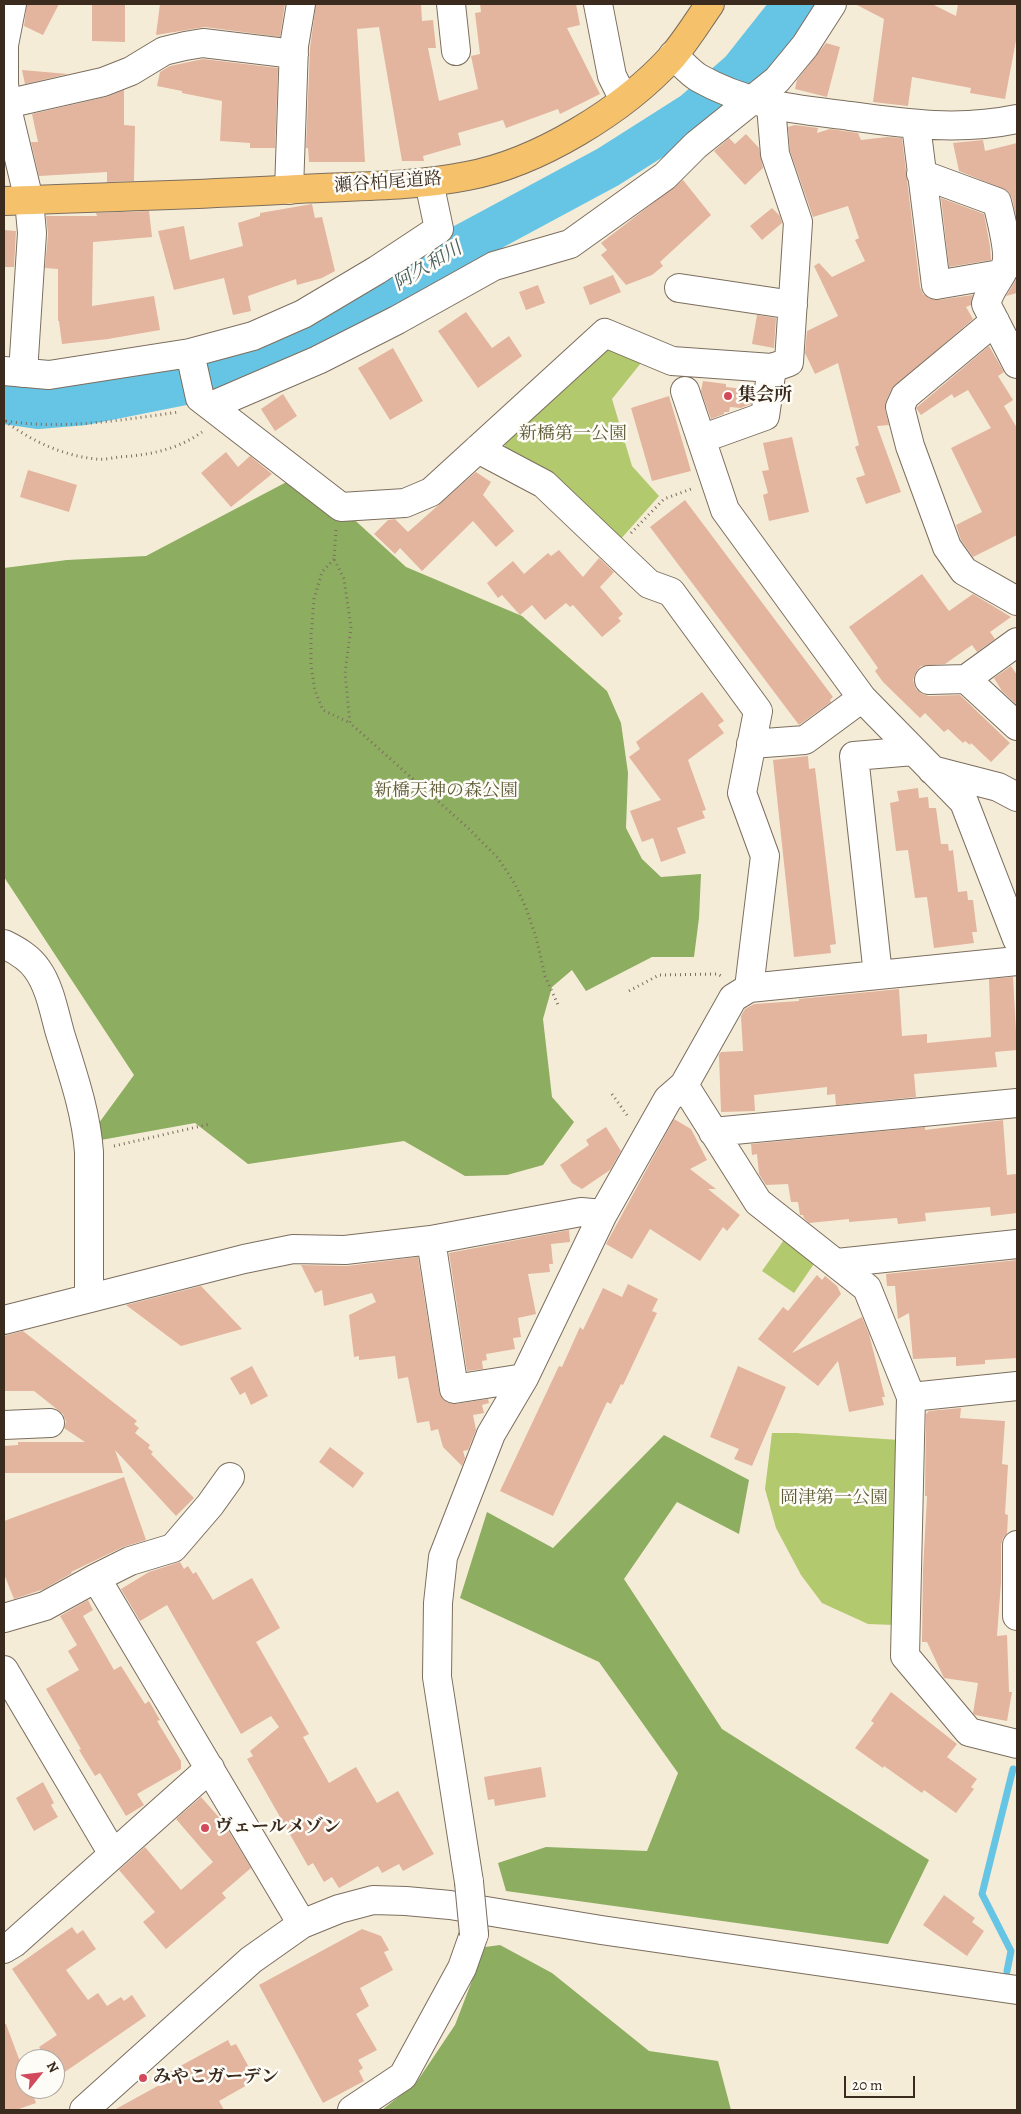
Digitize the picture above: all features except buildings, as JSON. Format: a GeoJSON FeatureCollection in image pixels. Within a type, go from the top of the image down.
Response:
{"type":"FeatureCollection","features":[{"type":"Feature","properties":{"kind":"main road","name":"瀬谷柏尾道路"},"geometry":{"type":"LineString","coordinates":[[16,201],[169,196],[428,182],[469,176],[516,163],[550,148],[624,100],[654,76],[673,55],[710,4]]}},
{"type":"Feature","properties":{"kind":"street"},"geometry":{"type":"LineString","coordinates":[[12,4],[4,45],[6,110],[16,201],[32,233],[13,372],[49,375],[191,357],[254,336],[303,314],[377,270],[439,229],[428,182]]}},
{"type":"Feature","properties":{"kind":"street"},"geometry":{"type":"LineString","coordinates":[[289,190],[294,54],[301,4]]}},
{"type":"Feature","properties":{"kind":"street"},"geometry":{"type":"LineString","coordinates":[[451,4],[456,52]]}},
{"type":"Feature","properties":{"kind":"street"},"geometry":{"type":"LineString","coordinates":[[598,4],[612,76],[624,100]]}},
{"type":"Feature","properties":{"kind":"street"},"geometry":{"type":"LineString","coordinates":[[207,410],[318,360],[494,266],[570,244],[665,176],[696,145],[755,101],[777,80],[805,46],[832,4]]}},
{"type":"Feature","properties":{"kind":"street"},"geometry":{"type":"LineString","coordinates":[[6,110],[104,82],[131,71],[164,51],[186,46],[203,43],[294,54]]}},
{"type":"Feature","properties":{"kind":"street"},"geometry":{"type":"LineString","coordinates":[[673,55],[698,77],[755,101],[916,125],[978,126],[1017,119]]}},
{"type":"Feature","properties":{"kind":"street"},"geometry":{"type":"LineString","coordinates":[[191,357],[207,410],[341,507],[405,503],[431,492],[605,333],[672,361],[772,368],[789,362],[798,222],[755,101]]}},
{"type":"Feature","properties":{"kind":"street"},"geometry":{"type":"LineString","coordinates":[[916,125],[936,285],[1000,274]]}},
{"type":"Feature","properties":{"kind":"street"},"geometry":{"type":"LineString","coordinates":[[921,174],[997,202],[1004,230],[1007,265],[989,291],[986,304],[1017,364]]}},
{"type":"Feature","properties":{"kind":"street"},"geometry":{"type":"LineString","coordinates":[[679,288],[793,305]]}},
{"type":"Feature","properties":{"kind":"street"},"geometry":{"type":"LineString","coordinates":[[995,321],[905,396],[900,407],[910,446],[947,547],[964,571],[1017,601]]}},
{"type":"Feature","properties":{"kind":"street"},"geometry":{"type":"LineString","coordinates":[[701,439],[765,416],[772,368]]}},
{"type":"Feature","properties":{"kind":"street"},"geometry":{"type":"LineString","coordinates":[[686,391],[725,510],[862,698],[964,802],[1016,931]]}},
{"type":"Feature","properties":{"kind":"street"},"geometry":{"type":"LineString","coordinates":[[478,449],[544,484],[649,584],[671,592],[758,711],[742,793],[765,856],[749,988]]}},
{"type":"Feature","properties":{"kind":"street"},"geometry":{"type":"LineString","coordinates":[[929,680],[966,679],[1017,642]]}},
{"type":"Feature","properties":{"kind":"street"},"geometry":{"type":"LineString","coordinates":[[966,679],[1017,726]]}},
{"type":"Feature","properties":{"kind":"street"},"geometry":{"type":"LineString","coordinates":[[751,744],[806,740],[862,698]]}},
{"type":"Feature","properties":{"kind":"street"},"geometry":{"type":"LineString","coordinates":[[878,975],[854,756],[923,761],[998,787],[1017,797]]}},
{"type":"Feature","properties":{"kind":"street"},"geometry":{"type":"LineString","coordinates":[[4,944],[20,951],[37,968],[48,990],[77,1087],[90,1152],[89,1298]]}},
{"type":"Feature","properties":{"kind":"street"},"geometry":{"type":"LineString","coordinates":[[352,2110],[403,2076],[462,1968],[474,1934],[469,1882],[437,1677],[438,1603],[443,1557],[491,1434],[524,1378],[604,1214],[668,1099],[684,1085],[733,998],[749,988],[1017,961]]}},
{"type":"Feature","properties":{"kind":"street"},"geometry":{"type":"LineString","coordinates":[[684,1085],[758,1202],[867,1288],[910,1397],[905,1656],[969,1732],[1017,1744]]}},
{"type":"Feature","properties":{"kind":"street"},"geometry":{"type":"LineString","coordinates":[[713,1132],[1017,1103]]}},
{"type":"Feature","properties":{"kind":"street"},"geometry":{"type":"LineString","coordinates":[[4,1320],[293,1249],[346,1250],[431,1240],[581,1212],[604,1214]]}},
{"type":"Feature","properties":{"kind":"street"},"geometry":{"type":"LineString","coordinates":[[431,1240],[454,1389],[524,1378]]}},
{"type":"Feature","properties":{"kind":"street"},"geometry":{"type":"LineString","coordinates":[[837,1263],[1017,1244]]}},
{"type":"Feature","properties":{"kind":"street"},"geometry":{"type":"LineString","coordinates":[[910,1397],[1017,1386]]}},
{"type":"Feature","properties":{"kind":"street"},"geometry":{"type":"LineString","coordinates":[[4,1425],[50,1423]]}},
{"type":"Feature","properties":{"kind":"street"},"geometry":{"type":"LineString","coordinates":[[4,1618],[45,1606],[130,1561],[173,1548],[210,1505],[230,1477]]}},
{"type":"Feature","properties":{"kind":"street"},"geometry":{"type":"LineString","coordinates":[[1017,1545],[1017,1616]]}},
{"type":"Feature","properties":{"kind":"street"},"geometry":{"type":"LineString","coordinates":[[96,1578],[302,1924]]}},
{"type":"Feature","properties":{"kind":"street"},"geometry":{"type":"LineString","coordinates":[[4,1670],[113,1854]]}},
{"type":"Feature","properties":{"kind":"street"},"geometry":{"type":"LineString","coordinates":[[7,1939],[113,1854],[210,1768]]}},
{"type":"Feature","properties":{"kind":"street"},"geometry":{"type":"LineString","coordinates":[[84,2110],[251,1960],[302,1924],[339,1908],[373,1900],[450,1905],[601,1930],[1017,1990]]}},
{"type":"Feature","properties":{"kind":"path"},"geometry":{"type":"LineString","coordinates":[[5,421],[28,424],[106,422],[207,410]]}},
{"type":"Feature","properties":{"kind":"path"},"geometry":{"type":"LineString","coordinates":[[5,421],[18,431],[57,450],[97,459],[150,455],[189,441],[207,410]]}},
{"type":"Feature","properties":{"kind":"path"},"geometry":{"type":"LineString","coordinates":[[614,552],[664,499],[715,480]]}},
{"type":"Feature","properties":{"kind":"path"},"geometry":{"type":"LineString","coordinates":[[335,530],[334,559],[344,579],[352,627],[345,673],[350,723]]}},
{"type":"Feature","properties":{"kind":"path"},"geometry":{"type":"LineString","coordinates":[[334,559],[322,572],[314,599],[311,665],[315,691],[322,710],[350,723],[498,858],[515,884],[526,908],[536,937],[545,976],[559,1007]]}},
{"type":"Feature","properties":{"kind":"path"},"geometry":{"type":"LineString","coordinates":[[629,991],[659,975],[718,974],[749,988]]}},
{"type":"Feature","properties":{"kind":"path"},"geometry":{"type":"LineString","coordinates":[[90,1152],[210,1124]]}},
{"type":"Feature","properties":{"kind":"green space","name":"新橋第一公園"},"geometry":{"type":"Polygon","coordinates":[[[605,340],[645,358],[612,399],[632,466],[659,496],[619,541],[505,451],[504,434],[605,340]]]}},
{"type":"Feature","properties":{"kind":"green space","name":"新橋天神の森公園"},"geometry":{"type":"Polygon","coordinates":[[[296,477],[347,513],[406,567],[522,616],[607,691],[621,723],[628,773],[626,828],[642,859],[661,877],[701,874],[699,918],[694,957],[652,957],[586,991],[572,970],[552,987],[543,1019],[552,1097],[574,1122],[543,1165],[507,1175],[465,1176],[404,1141],[248,1164],[195,1123],[101,1140],[96,1127],[134,1075],[4,877],[4,568],[67,560],[146,556],[296,477]]]}},
{"type":"Feature","properties":{"kind":"green space"},"geometry":{"type":"Polygon","coordinates":[[[786,1237],[818,1258],[794,1293],[762,1271],[786,1237]]]}},
{"type":"Feature","properties":{"kind":"green space","name":"岡津第一公園"},"geometry":{"type":"Polygon","coordinates":[[[772,1433],[899,1440],[894,1625],[868,1624],[822,1603],[801,1575],[776,1528],[765,1489],[772,1433]]]}},
{"type":"Feature","properties":{"kind":"green space"},"geometry":{"type":"Polygon","coordinates":[[[664,1435],[749,1480],[739,1534],[677,1502],[624,1579],[722,1729],[929,1860],[888,1944],[506,1891],[498,1863],[546,1847],[647,1851],[678,1773],[599,1662],[460,1598],[487,1512],[553,1548],[664,1435]]]}},
{"type":"Feature","properties":{"kind":"green space"},"geometry":{"type":"Polygon","coordinates":[[[500,1945],[552,1973],[649,2051],[718,2061],[731,2110],[382,2110],[416,2083],[455,2025],[485,1947],[500,1945]]]}},
{"type":"Feature","properties":{"kind":"waterway","name":"阿久和川"},"geometry":{"type":"LineString","coordinates":[[4,403],[38,408],[85,404],[215,378],[337,322],[452,251],[608,167],[693,113],[741,71],[794,4]]}},
{"type":"Feature","properties":{"kind":"waterway"},"geometry":{"type":"LineString","coordinates":[[1007,1971],[1011,1951],[982,1894],[1013,1769]]}},
{"type":"Feature","properties":{"kind":"place","name":"集会所"},"geometry":{"type":"Point","coordinates":[728,396]}},
{"type":"Feature","properties":{"kind":"place","name":"ヴェールメゾン"},"geometry":{"type":"Point","coordinates":[205,1828]}},
{"type":"Feature","properties":{"kind":"place","name":"みやこガーデン"},"geometry":{"type":"Point","coordinates":[143,2078]}}]}
